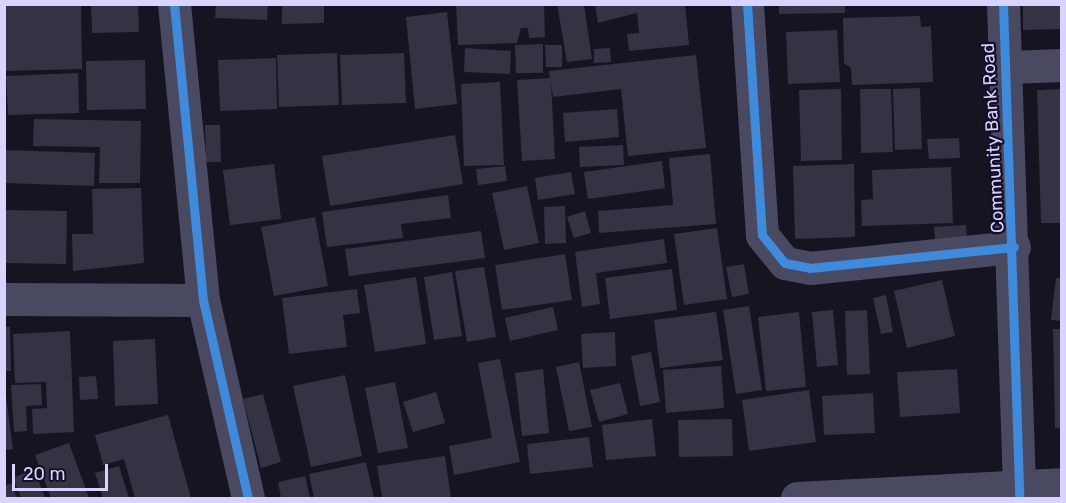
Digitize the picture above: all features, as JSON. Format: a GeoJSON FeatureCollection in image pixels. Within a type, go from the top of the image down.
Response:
{"type":"FeatureCollection","features":[{"type":"Feature","properties":{"kind":"street"},"geometry":{"type":"LineString","coordinates":[[174,4],[203,300],[248,498]]}},
{"type":"Feature","properties":{"kind":"street"},"geometry":{"type":"LineString","coordinates":[[747,4],[762,235],[785,263],[810,268],[1014,247]]}},
{"type":"Feature","properties":{"kind":"street","name":"Community Bank Road"},"geometry":{"type":"LineString","coordinates":[[1003,4],[1014,247],[1019,492]]}},
{"type":"Feature","properties":{"kind":"street"},"geometry":{"type":"LineString","coordinates":[[1007,67],[1062,65]]}},
{"type":"Feature","properties":{"kind":"street"},"geometry":{"type":"LineString","coordinates":[[4,299],[203,300]]}},
{"type":"Feature","properties":{"kind":"street"},"geometry":{"type":"LineString","coordinates":[[797,498],[1019,492],[1062,484]]}},
{"type":"Feature","properties":{"kind":"building"},"geometry":{"type":"Polygon","coordinates":[[[81,4],[82,69],[5,71],[4,6],[81,4]]]}},
{"type":"Feature","properties":{"kind":"building"},"geometry":{"type":"Polygon","coordinates":[[[91,4],[138,4],[139,32],[92,33],[91,4]]]}},
{"type":"Feature","properties":{"kind":"building"},"geometry":{"type":"Polygon","coordinates":[[[216,4],[268,4],[267,20],[215,18],[216,4]]]}},
{"type":"Feature","properties":{"kind":"building"},"geometry":{"type":"Polygon","coordinates":[[[324,4],[324,23],[282,24],[282,5],[324,4]]]}},
{"type":"Feature","properties":{"kind":"building"},"geometry":{"type":"Polygon","coordinates":[[[456,4],[544,4],[545,37],[529,38],[528,28],[521,28],[517,43],[458,45],[456,4]]]}},
{"type":"Feature","properties":{"kind":"building"},"geometry":{"type":"Polygon","coordinates":[[[557,4],[584,4],[592,59],[567,62],[557,4]]]}},
{"type":"Feature","properties":{"kind":"building"},"geometry":{"type":"Polygon","coordinates":[[[595,4],[685,4],[689,45],[629,51],[627,34],[639,33],[637,13],[598,23],[595,4]]]}},
{"type":"Feature","properties":{"kind":"building"},"geometry":{"type":"Polygon","coordinates":[[[779,4],[845,4],[845,13],[779,14],[779,4]]]}},
{"type":"Feature","properties":{"kind":"building"},"geometry":{"type":"Polygon","coordinates":[[[1023,4],[1062,4],[1062,29],[1023,30],[1023,4]]]}},
{"type":"Feature","properties":{"kind":"building"},"geometry":{"type":"Polygon","coordinates":[[[447,12],[457,104],[415,109],[406,17],[447,12]]]}},
{"type":"Feature","properties":{"kind":"building"},"geometry":{"type":"Polygon","coordinates":[[[920,16],[921,27],[931,26],[933,82],[852,85],[851,68],[844,63],[843,18],[920,16]]]}},
{"type":"Feature","properties":{"kind":"building"},"geometry":{"type":"Polygon","coordinates":[[[837,30],[840,82],[788,84],[786,32],[837,30]]]}},
{"type":"Feature","properties":{"kind":"building"},"geometry":{"type":"Polygon","coordinates":[[[543,44],[543,73],[516,73],[515,45],[543,44]]]}},
{"type":"Feature","properties":{"kind":"building"},"geometry":{"type":"Polygon","coordinates":[[[545,45],[562,45],[562,67],[546,67],[545,45]]]}},
{"type":"Feature","properties":{"kind":"building"},"geometry":{"type":"Polygon","coordinates":[[[465,48],[511,51],[510,74],[464,72],[465,48]]]}},
{"type":"Feature","properties":{"kind":"building"},"geometry":{"type":"Polygon","coordinates":[[[610,48],[611,62],[594,63],[594,49],[610,48]]]}},
{"type":"Feature","properties":{"kind":"building"},"geometry":{"type":"Polygon","coordinates":[[[337,53],[339,105],[279,107],[277,55],[337,53]]]}},
{"type":"Feature","properties":{"kind":"building"},"geometry":{"type":"Polygon","coordinates":[[[404,53],[406,103],[342,105],[340,55],[404,53]]]}},
{"type":"Feature","properties":{"kind":"building"},"geometry":{"type":"Polygon","coordinates":[[[696,55],[706,148],[628,156],[621,89],[553,97],[551,82],[555,159],[522,161],[517,80],[550,78],[549,71],[696,55]]]}},
{"type":"Feature","properties":{"kind":"building"},"geometry":{"type":"Polygon","coordinates":[[[276,58],[277,109],[220,111],[218,60],[276,58]]]}},
{"type":"Feature","properties":{"kind":"building"},"geometry":{"type":"Polygon","coordinates":[[[145,60],[146,109],[87,110],[86,61],[145,60]]]}},
{"type":"Feature","properties":{"kind":"building"},"geometry":{"type":"Polygon","coordinates":[[[78,73],[79,113],[8,115],[6,76],[78,73]]]}},
{"type":"Feature","properties":{"kind":"building"},"geometry":{"type":"Polygon","coordinates":[[[500,82],[504,165],[464,166],[461,84],[500,82]]]}},
{"type":"Feature","properties":{"kind":"building"},"geometry":{"type":"Polygon","coordinates":[[[920,88],[922,149],[895,150],[893,89],[920,88]]]}},
{"type":"Feature","properties":{"kind":"building"},"geometry":{"type":"Polygon","coordinates":[[[841,89],[842,160],[801,161],[799,90],[841,89]]]}},
{"type":"Feature","properties":{"kind":"building"},"geometry":{"type":"Polygon","coordinates":[[[860,89],[891,89],[893,152],[861,153],[860,89]]]}},
{"type":"Feature","properties":{"kind":"building"},"geometry":{"type":"Polygon","coordinates":[[[1062,89],[1062,223],[1041,223],[1037,90],[1062,89]]]}},
{"type":"Feature","properties":{"kind":"building"},"geometry":{"type":"Polygon","coordinates":[[[617,109],[619,137],[565,142],[563,113],[617,109]]]}},
{"type":"Feature","properties":{"kind":"building"},"geometry":{"type":"Polygon","coordinates":[[[34,119],[141,121],[140,183],[99,183],[100,147],[33,146],[34,119]]]}},
{"type":"Feature","properties":{"kind":"building"},"geometry":{"type":"Polygon","coordinates":[[[205,125],[220,125],[221,162],[206,162],[205,125]]]}},
{"type":"Feature","properties":{"kind":"building"},"geometry":{"type":"Polygon","coordinates":[[[455,135],[463,184],[330,206],[322,156],[455,135]]]}},
{"type":"Feature","properties":{"kind":"building"},"geometry":{"type":"Polygon","coordinates":[[[959,138],[960,158],[929,159],[927,139],[959,138]]]}},
{"type":"Feature","properties":{"kind":"building"},"geometry":{"type":"Polygon","coordinates":[[[623,145],[624,165],[580,167],[579,147],[623,145]]]}},
{"type":"Feature","properties":{"kind":"building"},"geometry":{"type":"Polygon","coordinates":[[[4,150],[95,153],[94,186],[4,183],[4,150]]]}},
{"type":"Feature","properties":{"kind":"building"},"geometry":{"type":"Polygon","coordinates":[[[710,154],[716,224],[599,233],[598,211],[673,205],[669,158],[710,154]]]}},
{"type":"Feature","properties":{"kind":"building"},"geometry":{"type":"Polygon","coordinates":[[[662,161],[665,188],[588,199],[584,172],[662,161]]]}},
{"type":"Feature","properties":{"kind":"building"},"geometry":{"type":"Polygon","coordinates":[[[274,164],[281,219],[230,225],[223,170],[274,164]]]}},
{"type":"Feature","properties":{"kind":"building"},"geometry":{"type":"Polygon","coordinates":[[[854,164],[855,237],[795,239],[793,166],[854,164]]]}},
{"type":"Feature","properties":{"kind":"building"},"geometry":{"type":"Polygon","coordinates":[[[505,166],[507,181],[478,185],[476,169],[505,166]]]}},
{"type":"Feature","properties":{"kind":"building"},"geometry":{"type":"Polygon","coordinates":[[[951,167],[953,223],[862,226],[861,200],[873,199],[872,170],[951,167]]]}},
{"type":"Feature","properties":{"kind":"building"},"geometry":{"type":"Polygon","coordinates":[[[571,172],[575,194],[538,200],[535,178],[571,172]]]}},
{"type":"Feature","properties":{"kind":"building"},"geometry":{"type":"Polygon","coordinates":[[[527,186],[539,243],[504,250],[492,193],[527,186]]]}},
{"type":"Feature","properties":{"kind":"building"},"geometry":{"type":"Polygon","coordinates":[[[141,188],[144,263],[73,271],[72,234],[93,234],[92,189],[141,188]]]}},
{"type":"Feature","properties":{"kind":"building"},"geometry":{"type":"Polygon","coordinates":[[[448,195],[451,218],[401,224],[403,238],[327,247],[322,212],[448,195]]]}},
{"type":"Feature","properties":{"kind":"building"},"geometry":{"type":"Polygon","coordinates":[[[565,206],[566,243],[545,244],[544,207],[565,206]]]}},
{"type":"Feature","properties":{"kind":"building"},"geometry":{"type":"Polygon","coordinates":[[[4,210],[67,211],[66,264],[4,263],[4,210]]]}},
{"type":"Feature","properties":{"kind":"building"},"geometry":{"type":"Polygon","coordinates":[[[585,211],[591,233],[574,238],[567,217],[585,211]]]}},
{"type":"Feature","properties":{"kind":"building"},"geometry":{"type":"Polygon","coordinates":[[[315,217],[328,286],[274,296],[261,227],[315,217]]]}},
{"type":"Feature","properties":{"kind":"building"},"geometry":{"type":"Polygon","coordinates":[[[966,225],[967,240],[935,242],[934,227],[966,225]]]}},
{"type":"Feature","properties":{"kind":"building"},"geometry":{"type":"Polygon","coordinates":[[[717,228],[727,299],[684,305],[674,234],[717,228]]]}},
{"type":"Feature","properties":{"kind":"building"},"geometry":{"type":"Polygon","coordinates":[[[481,231],[485,258],[349,276],[345,249],[481,231]]]}},
{"type":"Feature","properties":{"kind":"building"},"geometry":{"type":"Polygon","coordinates":[[[664,239],[667,263],[596,273],[600,304],[582,307],[575,252],[664,239]]]}},
{"type":"Feature","properties":{"kind":"building"},"geometry":{"type":"Polygon","coordinates":[[[565,254],[572,300],[502,310],[495,265],[565,254]]]}},
{"type":"Feature","properties":{"kind":"building"},"geometry":{"type":"Polygon","coordinates":[[[744,264],[749,294],[732,297],[726,267],[744,264]]]}},
{"type":"Feature","properties":{"kind":"building"},"geometry":{"type":"Polygon","coordinates":[[[484,267],[496,337],[467,342],[455,271],[484,267]]]}},
{"type":"Feature","properties":{"kind":"building"},"geometry":{"type":"Polygon","coordinates":[[[672,269],[677,310],[610,319],[605,278],[672,269]]]}},
{"type":"Feature","properties":{"kind":"building"},"geometry":{"type":"Polygon","coordinates":[[[452,272],[462,336],[434,340],[424,277],[452,272]]]}},
{"type":"Feature","properties":{"kind":"building"},"geometry":{"type":"Polygon","coordinates":[[[416,277],[426,344],[375,352],[364,285],[416,277]]]}},
{"type":"Feature","properties":{"kind":"building"},"geometry":{"type":"Polygon","coordinates":[[[1056,278],[1062,278],[1062,321],[1051,320],[1056,278]]]}},
{"type":"Feature","properties":{"kind":"building"},"geometry":{"type":"Polygon","coordinates":[[[942,280],[955,336],[907,348],[894,291],[942,280]]]}},
{"type":"Feature","properties":{"kind":"building"},"geometry":{"type":"Polygon","coordinates":[[[357,289],[360,313],[343,315],[347,347],[289,354],[282,298],[357,289]]]}},
{"type":"Feature","properties":{"kind":"building"},"geometry":{"type":"Polygon","coordinates":[[[886,295],[893,332],[881,334],[873,298],[886,295]]]}},
{"type":"Feature","properties":{"kind":"building"},"geometry":{"type":"Polygon","coordinates":[[[749,306],[762,390],[736,394],[723,310],[749,306]]]}},
{"type":"Feature","properties":{"kind":"building"},"geometry":{"type":"Polygon","coordinates":[[[553,307],[558,330],[510,341],[505,318],[553,307]]]}},
{"type":"Feature","properties":{"kind":"building"},"geometry":{"type":"Polygon","coordinates":[[[833,310],[838,365],[817,367],[812,312],[833,310]]]}},
{"type":"Feature","properties":{"kind":"building"},"geometry":{"type":"Polygon","coordinates":[[[867,310],[870,374],[847,375],[845,311],[867,310]]]}},
{"type":"Feature","properties":{"kind":"building"},"geometry":{"type":"Polygon","coordinates":[[[716,312],[723,360],[660,368],[654,320],[716,312]]]}},
{"type":"Feature","properties":{"kind":"building"},"geometry":{"type":"Polygon","coordinates":[[[799,312],[806,387],[766,391],[758,317],[799,312]]]}},
{"type":"Feature","properties":{"kind":"building"},"geometry":{"type":"Polygon","coordinates":[[[4,327],[10,327],[11,371],[4,371],[4,327]]]}},
{"type":"Feature","properties":{"kind":"building"},"geometry":{"type":"Polygon","coordinates":[[[1053,329],[1062,329],[1062,428],[1055,428],[1053,329]]]}},
{"type":"Feature","properties":{"kind":"building"},"geometry":{"type":"Polygon","coordinates":[[[70,331],[74,432],[33,434],[32,409],[47,408],[46,382],[15,383],[13,334],[70,331]]]}},
{"type":"Feature","properties":{"kind":"building"},"geometry":{"type":"Polygon","coordinates":[[[615,332],[616,366],[583,368],[581,334],[615,332]]]}},
{"type":"Feature","properties":{"kind":"building"},"geometry":{"type":"Polygon","coordinates":[[[155,339],[158,404],[115,406],[113,341],[155,339]]]}},
{"type":"Feature","properties":{"kind":"building"},"geometry":{"type":"Polygon","coordinates":[[[651,352],[660,402],[640,406],[631,356],[651,352]]]}},
{"type":"Feature","properties":{"kind":"building"},"geometry":{"type":"Polygon","coordinates":[[[500,359],[520,462],[454,475],[449,446],[492,438],[478,363],[500,359]]]}},
{"type":"Feature","properties":{"kind":"building"},"geometry":{"type":"Polygon","coordinates":[[[579,362],[592,427],[569,431],[556,367],[579,362]]]}},
{"type":"Feature","properties":{"kind":"building"},"geometry":{"type":"Polygon","coordinates":[[[721,366],[724,408],[666,413],[663,370],[721,366]]]}},
{"type":"Feature","properties":{"kind":"building"},"geometry":{"type":"Polygon","coordinates":[[[543,369],[549,433],[522,436],[515,373],[543,369]]]}},
{"type":"Feature","properties":{"kind":"building"},"geometry":{"type":"Polygon","coordinates":[[[957,369],[960,413],[900,417],[897,372],[957,369]]]}},
{"type":"Feature","properties":{"kind":"building"},"geometry":{"type":"Polygon","coordinates":[[[345,375],[362,456],[311,467],[293,386],[345,375]]]}},
{"type":"Feature","properties":{"kind":"building"},"geometry":{"type":"Polygon","coordinates":[[[96,376],[98,399],[80,400],[79,377],[96,376]]]}},
{"type":"Feature","properties":{"kind":"building"},"geometry":{"type":"Polygon","coordinates":[[[4,381],[13,449],[4,450],[4,381]]]}},
{"type":"Feature","properties":{"kind":"building"},"geometry":{"type":"Polygon","coordinates":[[[395,382],[408,448],[378,453],[365,388],[395,382]]]}},
{"type":"Feature","properties":{"kind":"building"},"geometry":{"type":"Polygon","coordinates":[[[620,383],[628,414],[599,422],[590,390],[620,383]]]}},
{"type":"Feature","properties":{"kind":"building"},"geometry":{"type":"Polygon","coordinates":[[[41,384],[42,405],[26,406],[27,431],[14,432],[11,385],[41,384]]]}},
{"type":"Feature","properties":{"kind":"building"},"geometry":{"type":"Polygon","coordinates":[[[809,390],[816,442],[749,451],[742,400],[809,390]]]}},
{"type":"Feature","properties":{"kind":"building"},"geometry":{"type":"Polygon","coordinates":[[[436,392],[445,423],[413,432],[403,402],[436,392]]]}},
{"type":"Feature","properties":{"kind":"building"},"geometry":{"type":"Polygon","coordinates":[[[873,393],[875,433],[824,435],[822,396],[873,393]]]}},
{"type":"Feature","properties":{"kind":"building"},"geometry":{"type":"Polygon","coordinates":[[[263,394],[281,462],[261,468],[243,399],[263,394]]]}},
{"type":"Feature","properties":{"kind":"building"},"geometry":{"type":"Polygon","coordinates":[[[168,415],[191,498],[135,498],[124,459],[103,465],[95,435],[168,415]]]}},
{"type":"Feature","properties":{"kind":"building"},"geometry":{"type":"Polygon","coordinates":[[[652,419],[656,456],[606,460],[602,425],[652,419]]]}},
{"type":"Feature","properties":{"kind":"building"},"geometry":{"type":"Polygon","coordinates":[[[732,419],[733,456],[679,457],[678,420],[732,419]]]}},
{"type":"Feature","properties":{"kind":"building"},"geometry":{"type":"Polygon","coordinates":[[[589,437],[593,467],[530,474],[527,444],[589,437]]]}},
{"type":"Feature","properties":{"kind":"building"},"geometry":{"type":"Polygon","coordinates":[[[69,443],[89,498],[51,498],[35,455],[69,443]]]}},
{"type":"Feature","properties":{"kind":"building"},"geometry":{"type":"Polygon","coordinates":[[[445,456],[451,498],[382,498],[377,466],[445,456]]]}},
{"type":"Feature","properties":{"kind":"building"},"geometry":{"type":"Polygon","coordinates":[[[366,462],[374,498],[314,498],[309,474],[366,462]]]}},
{"type":"Feature","properties":{"kind":"building"},"geometry":{"type":"Polygon","coordinates":[[[119,466],[129,498],[103,498],[95,473],[119,466]]]}},
{"type":"Feature","properties":{"kind":"building"},"geometry":{"type":"Polygon","coordinates":[[[34,469],[45,498],[21,498],[13,478],[34,469]]]}},
{"type":"Feature","properties":{"kind":"building"},"geometry":{"type":"Polygon","coordinates":[[[305,476],[310,498],[281,498],[278,482],[305,476]]]}},
{"type":"Feature","properties":{"kind":"building"},"geometry":{"type":"Polygon","coordinates":[[[11,483],[17,498],[4,498],[4,486],[11,483]]]}},
{"type":"Feature","properties":{"kind":"cycle path"},"geometry":{"type":"LineString","coordinates":[[174,4],[203,300],[248,498]]}},
{"type":"Feature","properties":{"kind":"cycle path"},"geometry":{"type":"LineString","coordinates":[[747,4],[762,235],[785,263],[810,268],[1014,247]]}},
{"type":"Feature","properties":{"kind":"cycle path"},"geometry":{"type":"LineString","coordinates":[[1003,4],[1019,498]]}}]}
